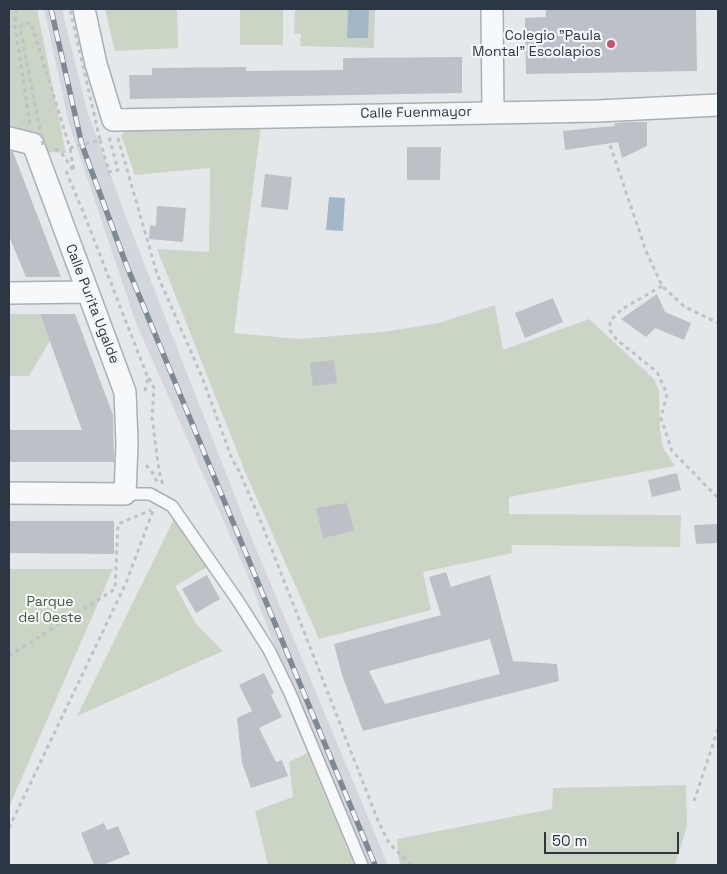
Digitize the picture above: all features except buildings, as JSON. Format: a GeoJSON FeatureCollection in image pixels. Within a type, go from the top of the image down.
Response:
{"type":"FeatureCollection","features":[{"type":"Feature","properties":{"kind":"street"},"geometry":{"type":"LineString","coordinates":[[84,9],[111,126]]}},
{"type":"Feature","properties":{"kind":"street"},"geometry":{"type":"LineString","coordinates":[[492,9],[493,111]]}},
{"type":"Feature","properties":{"kind":"street","name":"Calle Fuenmayor"},"geometry":{"type":"LineString","coordinates":[[111,126],[493,111],[598,111],[718,105]]}},
{"type":"Feature","properties":{"kind":"street"},"geometry":{"type":"LineString","coordinates":[[9,138],[38,145]]}},
{"type":"Feature","properties":{"kind":"street","name":"Calle Purita Ugalde"},"geometry":{"type":"LineString","coordinates":[[38,145],[87,292],[125,392],[127,443],[125,494]]}},
{"type":"Feature","properties":{"kind":"street"},"geometry":{"type":"LineString","coordinates":[[9,293],[87,292]]}},
{"type":"Feature","properties":{"kind":"street"},"geometry":{"type":"LineString","coordinates":[[9,493],[125,494]]}},
{"type":"Feature","properties":{"kind":"lane"},"geometry":{"type":"LineString","coordinates":[[125,494],[150,494],[169,504],[269,650],[290,693],[362,865]]}},
{"type":"Feature","properties":{"kind":"path"},"geometry":{"type":"LineString","coordinates":[[16,9],[15,26],[38,145]]}},
{"type":"Feature","properties":{"kind":"path"},"geometry":{"type":"LineString","coordinates":[[70,9],[109,172],[118,170],[111,126]]}},
{"type":"Feature","properties":{"kind":"path"},"geometry":{"type":"LineString","coordinates":[[38,145],[20,26],[23,23],[31,23],[70,148],[74,171],[60,151]]}},
{"type":"Feature","properties":{"kind":"path"},"geometry":{"type":"LineString","coordinates":[[598,111],[646,251],[662,286],[685,307],[718,322]]}},
{"type":"Feature","properties":{"kind":"path"},"geometry":{"type":"LineString","coordinates":[[111,126],[157,274],[202,377],[232,459],[261,522],[379,823],[389,843],[411,865]]}},
{"type":"Feature","properties":{"kind":"path"},"geometry":{"type":"LineString","coordinates":[[70,148],[100,140]]}},
{"type":"Feature","properties":{"kind":"path"},"geometry":{"type":"LineString","coordinates":[[662,286],[622,309],[611,320],[609,329],[616,340],[657,372],[666,394],[661,418],[672,451],[718,498]]}},
{"type":"Feature","properties":{"kind":"path"},"geometry":{"type":"LineString","coordinates":[[148,378],[154,388],[152,417],[159,471],[169,504]]}},
{"type":"Feature","properties":{"kind":"path"},"geometry":{"type":"LineString","coordinates":[[9,828],[120,596],[154,509],[118,524],[115,590],[120,596]]}},
{"type":"Feature","properties":{"kind":"path"},"geometry":{"type":"LineString","coordinates":[[9,656],[115,590]]}},
{"type":"Feature","properties":{"kind":"path"},"geometry":{"type":"LineString","coordinates":[[694,800],[718,728]]}},
{"type":"Feature","properties":{"kind":"shaded area"},"geometry":{"type":"Polygon","coordinates":[[[44,9],[62,9],[87,111],[128,222],[249,532],[388,865],[365,865],[312,742],[247,574],[136,323],[69,124],[44,9]]]}},
{"type":"Feature","properties":{"kind":"green space"},"geometry":{"type":"Polygon","coordinates":[[[9,9],[37,9],[66,153],[42,152],[9,141],[9,9]]]}},
{"type":"Feature","properties":{"kind":"green space"},"geometry":{"type":"Polygon","coordinates":[[[105,9],[177,9],[178,48],[115,51],[105,9]]]}},
{"type":"Feature","properties":{"kind":"green space"},"geometry":{"type":"Polygon","coordinates":[[[240,9],[283,9],[283,45],[240,45],[240,9]]]}},
{"type":"Feature","properties":{"kind":"green space"},"geometry":{"type":"Polygon","coordinates":[[[295,9],[375,9],[374,48],[300,46],[301,34],[294,33],[295,9]]]}},
{"type":"Feature","properties":{"kind":"green space"},"geometry":{"type":"Polygon","coordinates":[[[261,126],[234,333],[299,339],[383,332],[439,323],[495,305],[503,350],[589,319],[654,379],[659,391],[660,429],[663,448],[675,466],[509,497],[509,514],[681,515],[680,547],[511,545],[513,553],[423,572],[431,610],[319,639],[246,474],[157,249],[209,252],[210,168],[135,175],[121,135],[127,130],[261,126]]]}},
{"type":"Feature","properties":{"kind":"green space"},"geometry":{"type":"Polygon","coordinates":[[[9,314],[40,314],[50,341],[29,376],[9,376],[9,314]]]}},
{"type":"Feature","properties":{"kind":"green space"},"geometry":{"type":"Polygon","coordinates":[[[174,519],[207,567],[175,586],[196,624],[223,651],[77,716],[174,519]]]}},
{"type":"Feature","properties":{"kind":"green space","name":"Parque del Oeste"},"geometry":{"type":"Polygon","coordinates":[[[9,569],[113,569],[9,807],[9,569]]]}},
{"type":"Feature","properties":{"kind":"green space"},"geometry":{"type":"Polygon","coordinates":[[[307,753],[354,865],[268,865],[255,811],[293,797],[289,762],[307,753]]]}},
{"type":"Feature","properties":{"kind":"green space"},"geometry":{"type":"Polygon","coordinates":[[[686,785],[687,826],[675,865],[401,865],[399,861],[397,839],[552,809],[553,788],[686,785]]]}},
{"type":"Feature","properties":{"kind":"water"},"geometry":{"type":"Polygon","coordinates":[[[348,9],[369,9],[368,38],[347,38],[348,9]]]}},
{"type":"Feature","properties":{"kind":"water"},"geometry":{"type":"Polygon","coordinates":[[[329,197],[345,198],[343,231],[326,230],[329,197]]]}},
{"type":"Feature","properties":{"kind":"railway"},"geometry":{"type":"LineString","coordinates":[[51,9],[82,145],[126,264],[375,865]]}},
{"type":"Feature","properties":{"kind":"place","name":"Colegio \"Paula Montal\" Escolapios"},"geometry":{"type":"Point","coordinates":[611,44]}}]}
